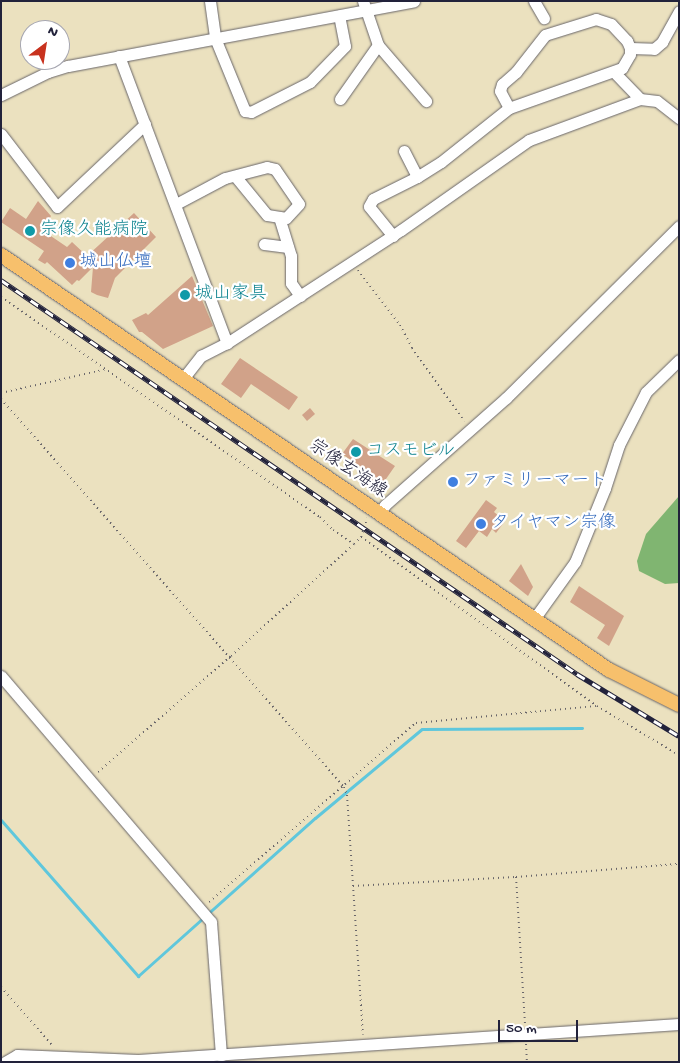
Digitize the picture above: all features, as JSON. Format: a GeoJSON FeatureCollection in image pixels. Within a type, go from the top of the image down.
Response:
{"type":"FeatureCollection","features":[{"type":"Feature","properties":{"kind":"main road","name":"宗像玄海線"},"geometry":{"type":"LineString","coordinates":[[1,255],[609,670],[679,705]]}},
{"type":"Feature","properties":{"kind":"street"},"geometry":{"type":"LineString","coordinates":[[210,1],[215,38],[245,111],[251,112],[310,82],[345,46],[339,16]]}},
{"type":"Feature","properties":{"kind":"street"},"geometry":{"type":"LineString","coordinates":[[2,94],[48,72],[119,56],[339,16],[363,6],[414,1]]}},
{"type":"Feature","properties":{"kind":"street"},"geometry":{"type":"LineString","coordinates":[[534,1],[544,18]]}},
{"type":"Feature","properties":{"kind":"street"},"geometry":{"type":"LineString","coordinates":[[363,6],[378,45],[426,101]]}},
{"type":"Feature","properties":{"kind":"street"},"geometry":{"type":"LineString","coordinates":[[630,48],[654,49],[662,42],[679,12]]}},
{"type":"Feature","properties":{"kind":"street"},"geometry":{"type":"LineString","coordinates":[[393,236],[369,206],[372,199],[417,177],[441,162],[509,108],[622,68],[627,60],[630,48],[627,41],[612,24],[596,18],[545,35],[516,72],[502,84],[500,91],[509,108]]}},
{"type":"Feature","properties":{"kind":"street"},"geometry":{"type":"LineString","coordinates":[[340,99],[378,45]]}},
{"type":"Feature","properties":{"kind":"street"},"geometry":{"type":"LineString","coordinates":[[119,56],[227,343]]}},
{"type":"Feature","properties":{"kind":"street"},"geometry":{"type":"LineString","coordinates":[[614,72],[640,99]]}},
{"type":"Feature","properties":{"kind":"street"},"geometry":{"type":"LineString","coordinates":[[182,380],[201,356],[227,343],[393,236],[529,140],[640,99],[656,101],[679,118]]}},
{"type":"Feature","properties":{"kind":"street"},"geometry":{"type":"LineString","coordinates":[[1,134],[57,207],[145,124]]}},
{"type":"Feature","properties":{"kind":"street"},"geometry":{"type":"LineString","coordinates":[[404,151],[417,177]]}},
{"type":"Feature","properties":{"kind":"street"},"geometry":{"type":"LineString","coordinates":[[176,204],[225,178],[267,167],[275,169],[299,204],[286,218],[267,215],[235,176]]}},
{"type":"Feature","properties":{"kind":"street"},"geometry":{"type":"LineString","coordinates":[[278,217],[291,256],[291,283],[300,296]]}},
{"type":"Feature","properties":{"kind":"street"},"geometry":{"type":"LineString","coordinates":[[374,511],[384,505],[506,398],[679,226]]}},
{"type":"Feature","properties":{"kind":"street"},"geometry":{"type":"LineString","coordinates":[[264,244],[288,247]]}},
{"type":"Feature","properties":{"kind":"street"},"geometry":{"type":"LineString","coordinates":[[534,619],[575,562],[605,488],[618,445],[646,392],[679,360]]}},
{"type":"Feature","properties":{"kind":"street"},"geometry":{"type":"LineString","coordinates":[[1,676],[91,778],[211,922],[214,942],[221,1056]]}},
{"type":"Feature","properties":{"kind":"street"},"geometry":{"type":"LineString","coordinates":[[6,1058],[17,1055],[138,1060],[221,1056],[679,1024]]}},
{"type":"Feature","properties":{"kind":"path"},"geometry":{"type":"LineString","coordinates":[[352,262],[400,325],[412,348],[470,430]]}},
{"type":"Feature","properties":{"kind":"path"},"geometry":{"type":"LineString","coordinates":[[1,297],[320,517],[333,530],[354,544]]}},
{"type":"Feature","properties":{"kind":"path"},"geometry":{"type":"LineString","coordinates":[[1,392],[107,369]]}},
{"type":"Feature","properties":{"kind":"path"},"geometry":{"type":"LineString","coordinates":[[1,399],[231,656],[344,786],[347,796],[364,1046]]}},
{"type":"Feature","properties":{"kind":"path"},"geometry":{"type":"LineString","coordinates":[[91,778],[231,656],[354,544],[361,537],[374,511]]}},
{"type":"Feature","properties":{"kind":"path"},"geometry":{"type":"LineString","coordinates":[[361,537],[597,706],[679,755]]}},
{"type":"Feature","properties":{"kind":"path"},"geometry":{"type":"LineString","coordinates":[[201,909],[416,723],[597,706]]}},
{"type":"Feature","properties":{"kind":"path"},"geometry":{"type":"LineString","coordinates":[[353,886],[516,877],[679,864]]}},
{"type":"Feature","properties":{"kind":"path"},"geometry":{"type":"LineString","coordinates":[[516,877],[527,1062]]}},
{"type":"Feature","properties":{"kind":"path"},"geometry":{"type":"LineString","coordinates":[[1,987],[62,1056]]}},
{"type":"Feature","properties":{"kind":"green space"},"geometry":{"type":"Polygon","coordinates":[[[679,496],[679,583],[665,584],[639,571],[637,561],[646,534],[679,496]]]}},
{"type":"Feature","properties":{"kind":"building"},"geometry":{"type":"Polygon","coordinates":[[[38,201],[51,216],[42,230],[67,247],[72,242],[87,256],[134,213],[156,237],[115,278],[108,298],[97,295],[91,292],[93,267],[79,281],[77,280],[72,285],[47,262],[45,264],[38,260],[44,251],[1,222],[10,208],[26,219],[38,201]]]}},
{"type":"Feature","properties":{"kind":"building","name":"城山家具"},"geometry":{"type":"Polygon","coordinates":[[[192,276],[213,326],[163,349],[142,332],[139,332],[132,320],[146,313],[148,315],[192,276]]]}},
{"type":"Feature","properties":{"kind":"building"},"geometry":{"type":"Polygon","coordinates":[[[240,358],[298,397],[289,410],[251,384],[241,398],[221,384],[240,358]]]}},
{"type":"Feature","properties":{"kind":"building"},"geometry":{"type":"Polygon","coordinates":[[[310,408],[315,414],[307,421],[302,415],[310,408]]]}},
{"type":"Feature","properties":{"kind":"building"},"geometry":{"type":"Polygon","coordinates":[[[353,439],[395,466],[379,489],[368,482],[370,473],[342,454],[353,439]]]}},
{"type":"Feature","properties":{"kind":"building"},"geometry":{"type":"Polygon","coordinates":[[[486,500],[497,508],[494,512],[505,521],[496,533],[492,529],[487,537],[479,531],[466,548],[456,541],[486,500]]]}},
{"type":"Feature","properties":{"kind":"building"},"geometry":{"type":"Polygon","coordinates":[[[521,564],[533,587],[528,596],[509,581],[521,564]]]}},
{"type":"Feature","properties":{"kind":"building"},"geometry":{"type":"Polygon","coordinates":[[[579,586],[624,616],[609,646],[597,638],[605,625],[570,602],[579,586]]]}},
{"type":"Feature","properties":{"kind":"waterway"},"geometry":{"type":"LineString","coordinates":[[1,820],[138,976],[315,818],[422,729],[582,728]]}},
{"type":"Feature","properties":{"kind":"railway"},"geometry":{"type":"LineString","coordinates":[[1,280],[577,674],[679,736]]}},
{"type":"Feature","properties":{"kind":"place","name":"宗像久能病院"},"geometry":{"type":"Point","coordinates":[30,231]}},
{"type":"Feature","properties":{"kind":"place","name":"城山仏壇"},"geometry":{"type":"Point","coordinates":[70,263]}},
{"type":"Feature","properties":{"kind":"place","name":"城山家具"},"geometry":{"type":"Point","coordinates":[185,295]}},
{"type":"Feature","properties":{"kind":"place","name":"コスモビル"},"geometry":{"type":"Point","coordinates":[356,452]}},
{"type":"Feature","properties":{"kind":"place","name":"ファミリーマート"},"geometry":{"type":"Point","coordinates":[453,482]}},
{"type":"Feature","properties":{"kind":"place","name":"タイヤマン宗像"},"geometry":{"type":"Point","coordinates":[481,524]}}]}
